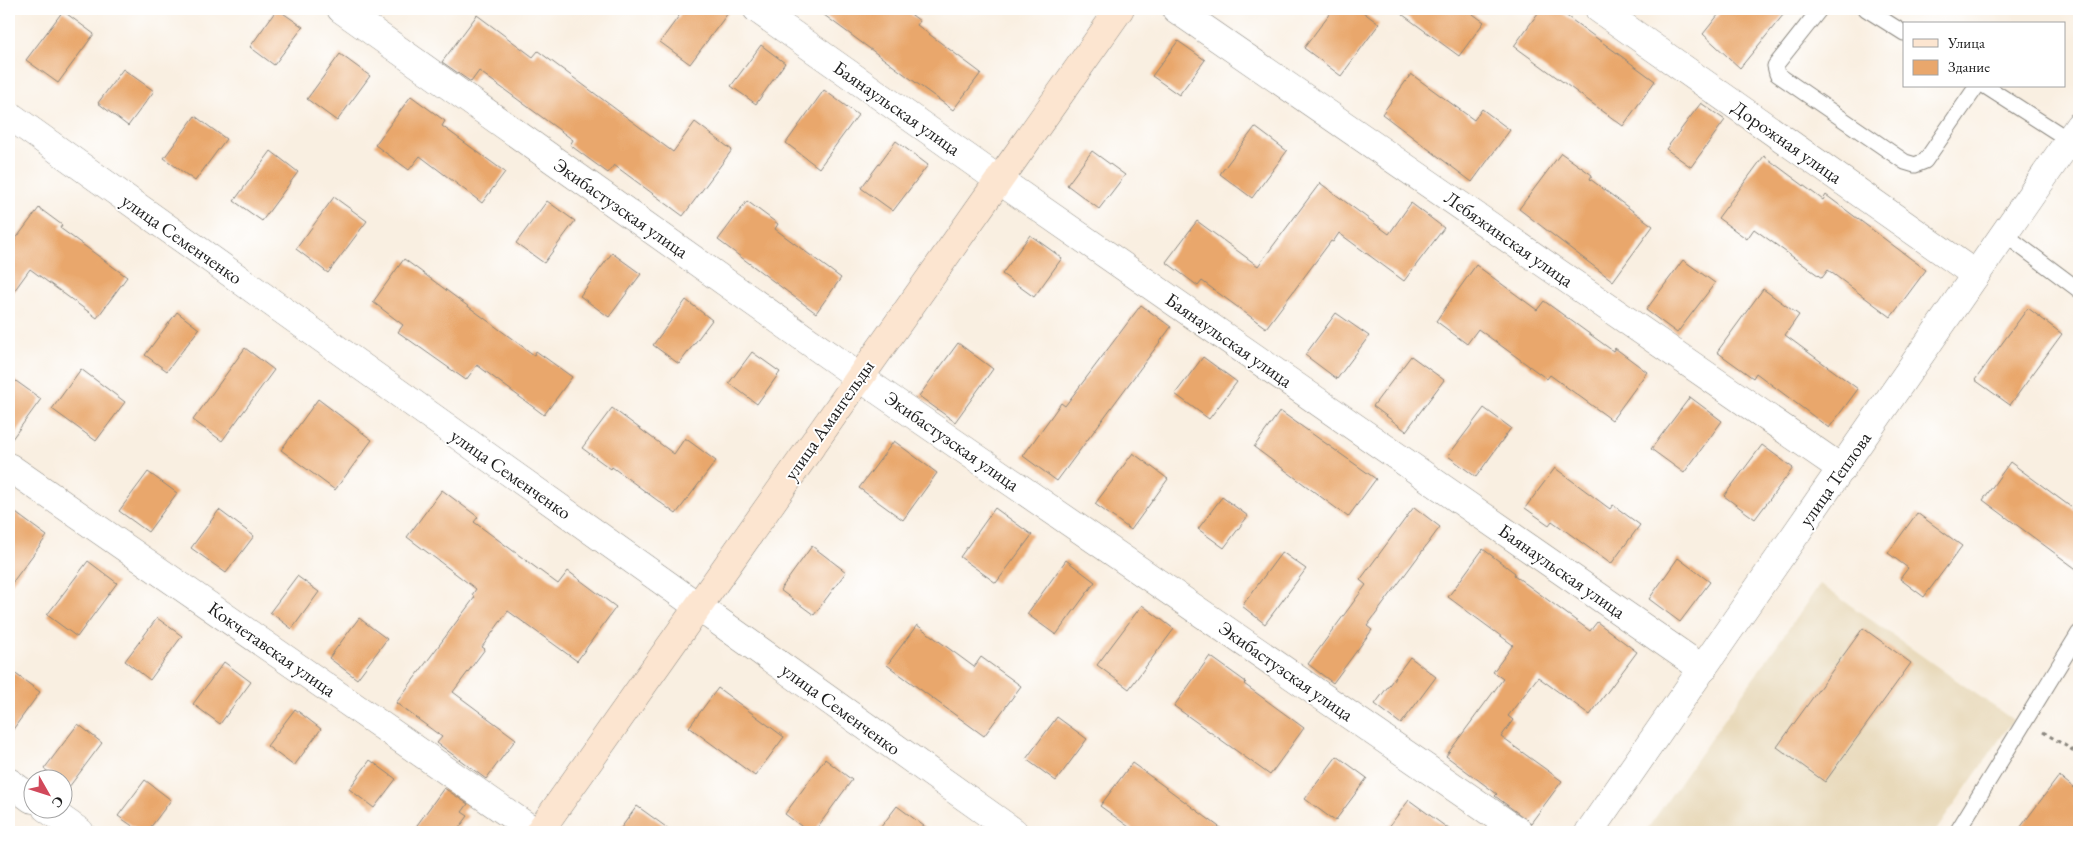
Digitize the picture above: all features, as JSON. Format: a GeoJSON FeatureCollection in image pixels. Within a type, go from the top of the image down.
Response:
{"type":"FeatureCollection","features":[{"type":"Feature","properties":{"kind":"main road","name":"улица Амангельды"},"geometry":{"type":"LineString","coordinates":[[539,832],[1120,9]]}},
{"type":"Feature","properties":{"kind":"street","name":"Экибастузская улица"},"geometry":{"type":"LineString","coordinates":[[341,9],[859,377],[1519,832]]}},
{"type":"Feature","properties":{"kind":"street","name":"Баянаульская улица"},"geometry":{"type":"LineString","coordinates":[[757,9],[998,180],[1703,669]]}},
{"type":"Feature","properties":{"kind":"street","name":"Лебяжинская улица"},"geometry":{"type":"LineString","coordinates":[[1176,9],[1842,469]]}},
{"type":"Feature","properties":{"kind":"street","name":"Дорожная улица"},"geometry":{"type":"LineString","coordinates":[[1598,9],[1976,274]]}},
{"type":"Feature","properties":{"kind":"street","name":"улица Семенченко"},"geometry":{"type":"LineString","coordinates":[[9,115],[1014,832]]}},
{"type":"Feature","properties":{"kind":"street","name":"улица Теплова"},"geometry":{"type":"LineString","coordinates":[[1590,832],[2074,133]]}},
{"type":"Feature","properties":{"kind":"street","name":"Кокчетавская улица"},"geometry":{"type":"LineString","coordinates":[[9,467],[535,832]]}},
{"type":"Feature","properties":{"kind":"street"},"geometry":{"type":"LineString","coordinates":[[9,782],[22,792]]}},
{"type":"Feature","properties":{"kind":"street"},"geometry":{"type":"LineString","coordinates":[[60,818],[80,832]]}},
{"type":"Feature","properties":{"kind":"lane"},"geometry":{"type":"LineString","coordinates":[[1820,9],[1775,66],[1776,74],[1905,162],[1915,165],[1925,161],[1976,88]]}},
{"type":"Feature","properties":{"kind":"lane"},"geometry":{"type":"LineString","coordinates":[[1866,9],[1903,33]]}},
{"type":"Feature","properties":{"kind":"lane"},"geometry":{"type":"LineString","coordinates":[[1989,88],[2074,133]]}},
{"type":"Feature","properties":{"kind":"lane"},"geometry":{"type":"LineString","coordinates":[[2004,234],[2079,290]]}},
{"type":"Feature","properties":{"kind":"lane"},"geometry":{"type":"LineString","coordinates":[[1957,832],[2079,633]]}},
{"type":"Feature","properties":{"kind":"path"},"geometry":{"type":"LineString","coordinates":[[2024,720],[2079,754]]}},
{"type":"Feature","properties":{"kind":"shaded area"},"geometry":{"type":"Polygon","coordinates":[[[1820,584],[2013,720],[1935,832],[1645,832],[1820,584]]]}},
{"type":"Feature","properties":{"kind":"building"},"geometry":{"type":"Polygon","coordinates":[[[277,9],[303,27],[274,65],[250,47],[277,9]]]}},
{"type":"Feature","properties":{"kind":"building"},"geometry":{"type":"Polygon","coordinates":[[[684,9],[731,9],[690,64],[660,42],[684,9]]]}},
{"type":"Feature","properties":{"kind":"building"},"geometry":{"type":"Polygon","coordinates":[[[816,9],[904,9],[920,21],[917,25],[981,73],[953,110],[816,9]]]}},
{"type":"Feature","properties":{"kind":"building"},"geometry":{"type":"Polygon","coordinates":[[[1333,9],[1359,9],[1379,24],[1341,76],[1304,48],[1333,9]]]}},
{"type":"Feature","properties":{"kind":"building"},"geometry":{"type":"Polygon","coordinates":[[[1395,9],[1466,9],[1484,22],[1459,56],[1395,9]]]}},
{"type":"Feature","properties":{"kind":"building"},"geometry":{"type":"Polygon","coordinates":[[[1541,9],[1557,9],[1655,81],[1623,126],[1514,46],[1541,9]]]}},
{"type":"Feature","properties":{"kind":"building"},"geometry":{"type":"Polygon","coordinates":[[[1723,9],[1788,9],[1740,68],[1703,34],[1723,9]]]}},
{"type":"Feature","properties":{"kind":"building"},"geometry":{"type":"Polygon","coordinates":[[[63,11],[94,34],[58,83],[26,60],[63,11]]]}},
{"type":"Feature","properties":{"kind":"building"},"geometry":{"type":"Polygon","coordinates":[[[477,15],[533,57],[538,51],[673,152],[695,122],[732,150],[683,216],[614,165],[608,173],[570,145],[573,140],[479,71],[471,82],[442,62],[477,15]]]}},
{"type":"Feature","properties":{"kind":"building"},"geometry":{"type":"Polygon","coordinates":[[[1178,41],[1205,60],[1179,95],[1152,76],[1178,41]]]}},
{"type":"Feature","properties":{"kind":"building"},"geometry":{"type":"Polygon","coordinates":[[[761,45],[785,63],[756,104],[731,86],[761,45]]]}},
{"type":"Feature","properties":{"kind":"building"},"geometry":{"type":"Polygon","coordinates":[[[340,54],[370,76],[337,121],[307,99],[340,54]]]}},
{"type":"Feature","properties":{"kind":"building"},"geometry":{"type":"Polygon","coordinates":[[[123,69],[154,91],[128,126],[98,103],[123,69]]]}},
{"type":"Feature","properties":{"kind":"building"},"geometry":{"type":"Polygon","coordinates":[[[1411,74],[1474,120],[1482,109],[1510,130],[1472,182],[1382,114],[1411,74]]]}},
{"type":"Feature","properties":{"kind":"building"},"geometry":{"type":"Polygon","coordinates":[[[824,90],[858,115],[819,168],[786,143],[824,90]]]}},
{"type":"Feature","properties":{"kind":"building"},"geometry":{"type":"Polygon","coordinates":[[[411,96],[445,121],[442,126],[505,172],[482,203],[420,156],[409,170],[375,145],[411,96]]]}},
{"type":"Feature","properties":{"kind":"building"},"geometry":{"type":"Polygon","coordinates":[[[1701,103],[1725,120],[1691,167],[1666,149],[1701,103]]]}},
{"type":"Feature","properties":{"kind":"building"},"geometry":{"type":"Polygon","coordinates":[[[195,116],[226,139],[195,181],[164,158],[195,116]]]}},
{"type":"Feature","properties":{"kind":"building"},"geometry":{"type":"Polygon","coordinates":[[[1255,127],[1287,151],[1252,198],[1220,174],[1255,127]]]}},
{"type":"Feature","properties":{"kind":"building"},"geometry":{"type":"Polygon","coordinates":[[[896,141],[928,165],[893,211],[861,188],[896,141]]]}},
{"type":"Feature","properties":{"kind":"building"},"geometry":{"type":"Polygon","coordinates":[[[271,151],[298,172],[262,221],[234,201],[271,151]]]}},
{"type":"Feature","properties":{"kind":"building"},"geometry":{"type":"Polygon","coordinates":[[[1092,151],[1125,175],[1099,209],[1067,185],[1092,151]]]}},
{"type":"Feature","properties":{"kind":"building"},"geometry":{"type":"Polygon","coordinates":[[[1561,153],[1592,175],[1590,179],[1653,226],[1613,281],[1519,209],[1561,153]]]}},
{"type":"Feature","properties":{"kind":"building"},"geometry":{"type":"Polygon","coordinates":[[[1764,156],[1823,200],[1826,195],[1926,270],[1891,317],[1828,270],[1822,278],[1754,229],[1747,239],[1718,218],[1764,156]]]}},
{"type":"Feature","properties":{"kind":"building"},"geometry":{"type":"Polygon","coordinates":[[[1320,183],[1389,234],[1411,203],[1444,228],[1404,281],[1339,233],[1266,328],[1202,281],[1198,286],[1166,262],[1197,221],[1258,266],[1320,183]]]}},
{"type":"Feature","properties":{"kind":"building"},"geometry":{"type":"Polygon","coordinates":[[[334,197],[367,221],[328,273],[296,249],[334,197]]]}},
{"type":"Feature","properties":{"kind":"building"},"geometry":{"type":"Polygon","coordinates":[[[547,201],[575,221],[544,263],[516,243],[547,201]]]}},
{"type":"Feature","properties":{"kind":"building"},"geometry":{"type":"Polygon","coordinates":[[[747,201],[778,224],[775,229],[841,278],[816,313],[718,240],[747,201]]]}},
{"type":"Feature","properties":{"kind":"building"},"geometry":{"type":"Polygon","coordinates":[[[39,208],[62,225],[60,228],[127,277],[97,318],[30,269],[9,298],[9,248],[39,208]]]}},
{"type":"Feature","properties":{"kind":"building"},"geometry":{"type":"Polygon","coordinates":[[[1030,235],[1062,258],[1034,297],[1002,274],[1030,235]]]}},
{"type":"Feature","properties":{"kind":"building"},"geometry":{"type":"Polygon","coordinates":[[[612,253],[641,274],[609,317],[580,296],[612,253]]]}},
{"type":"Feature","properties":{"kind":"building"},"geometry":{"type":"Polygon","coordinates":[[[404,259],[534,355],[536,351],[572,377],[544,415],[477,365],[466,380],[398,332],[403,325],[373,302],[404,259]]]}},
{"type":"Feature","properties":{"kind":"building"},"geometry":{"type":"Polygon","coordinates":[[[1683,260],[1715,283],[1677,333],[1646,310],[1683,260]]]}},
{"type":"Feature","properties":{"kind":"building"},"geometry":{"type":"Polygon","coordinates":[[[1476,265],[1537,310],[1544,301],[1613,351],[1615,348],[1647,372],[1612,420],[1550,375],[1547,379],[1478,329],[1467,344],[1436,321],[1476,265]]]}},
{"type":"Feature","properties":{"kind":"building"},"geometry":{"type":"Polygon","coordinates":[[[1763,289],[1799,315],[1785,335],[1858,389],[1829,428],[1756,373],[1753,378],[1717,352],[1763,289]]]}},
{"type":"Feature","properties":{"kind":"building"},"geometry":{"type":"Polygon","coordinates":[[[686,300],[712,320],[679,364],[653,345],[686,300]]]}},
{"type":"Feature","properties":{"kind":"building"},"geometry":{"type":"Polygon","coordinates":[[[1141,305],[1171,327],[1057,481],[1023,456],[1061,403],[1065,406],[1141,305]]]}},
{"type":"Feature","properties":{"kind":"building"},"geometry":{"type":"Polygon","coordinates":[[[2028,308],[2062,334],[2010,405],[1975,380],[2028,308]]]}},
{"type":"Feature","properties":{"kind":"building"},"geometry":{"type":"Polygon","coordinates":[[[177,312],[199,329],[167,371],[145,355],[177,312]]]}},
{"type":"Feature","properties":{"kind":"building"},"geometry":{"type":"Polygon","coordinates":[[[1336,313],[1369,336],[1337,379],[1305,355],[1336,313]]]}},
{"type":"Feature","properties":{"kind":"building"},"geometry":{"type":"Polygon","coordinates":[[[958,343],[993,369],[955,422],[919,396],[958,343]]]}},
{"type":"Feature","properties":{"kind":"building"},"geometry":{"type":"Polygon","coordinates":[[[245,348],[274,370],[222,441],[193,420],[245,348]]]}},
{"type":"Feature","properties":{"kind":"building"},"geometry":{"type":"Polygon","coordinates":[[[752,352],[780,372],[757,404],[729,383],[752,352]]]}},
{"type":"Feature","properties":{"kind":"building"},"geometry":{"type":"Polygon","coordinates":[[[1411,356],[1444,380],[1406,431],[1373,406],[1411,356]]]}},
{"type":"Feature","properties":{"kind":"building"},"geometry":{"type":"Polygon","coordinates":[[[1203,357],[1237,382],[1209,419],[1175,394],[1203,357]]]}},
{"type":"Feature","properties":{"kind":"building"},"geometry":{"type":"Polygon","coordinates":[[[81,369],[125,402],[96,441],[52,409],[81,369]]]}},
{"type":"Feature","properties":{"kind":"building"},"geometry":{"type":"Polygon","coordinates":[[[9,376],[41,399],[9,443],[9,376]]]}},
{"type":"Feature","properties":{"kind":"building"},"geometry":{"type":"Polygon","coordinates":[[[1690,397],[1722,421],[1684,473],[1651,449],[1690,397]]]}},
{"type":"Feature","properties":{"kind":"building"},"geometry":{"type":"Polygon","coordinates":[[[318,399],[372,440],[335,490],[281,450],[318,399]]]}},
{"type":"Feature","properties":{"kind":"building"},"geometry":{"type":"Polygon","coordinates":[[[612,408],[674,454],[685,438],[716,461],[676,514],[612,467],[611,469],[582,448],[612,408]]]}},
{"type":"Feature","properties":{"kind":"building"},"geometry":{"type":"Polygon","coordinates":[[[1484,408],[1511,428],[1476,477],[1448,456],[1484,408]]]}},
{"type":"Feature","properties":{"kind":"building"},"geometry":{"type":"Polygon","coordinates":[[[1280,411],[1376,479],[1348,517],[1254,447],[1280,411]]]}},
{"type":"Feature","properties":{"kind":"building"},"geometry":{"type":"Polygon","coordinates":[[[894,441],[937,473],[903,520],[859,488],[894,441]]]}},
{"type":"Feature","properties":{"kind":"building"},"geometry":{"type":"Polygon","coordinates":[[[1762,445],[1793,468],[1755,519],[1724,496],[1762,445]]]}},
{"type":"Feature","properties":{"kind":"building"},"geometry":{"type":"Polygon","coordinates":[[[1133,453],[1168,479],[1131,530],[1095,504],[1133,453]]]}},
{"type":"Feature","properties":{"kind":"building"},"geometry":{"type":"Polygon","coordinates":[[[2010,462],[2079,513],[2079,571],[1983,500],[2010,462]]]}},
{"type":"Feature","properties":{"kind":"building"},"geometry":{"type":"Polygon","coordinates":[[[1555,468],[1610,509],[1613,505],[1640,525],[1611,564],[1552,521],[1549,525],[1525,508],[1555,468]]]}},
{"type":"Feature","properties":{"kind":"building"},"geometry":{"type":"Polygon","coordinates":[[[148,472],[177,493],[148,532],[119,511],[148,472]]]}},
{"type":"Feature","properties":{"kind":"building"},"geometry":{"type":"Polygon","coordinates":[[[442,490],[478,517],[474,522],[558,584],[568,571],[616,607],[577,661],[508,611],[482,647],[485,649],[453,692],[516,739],[486,779],[437,743],[442,737],[396,703],[475,597],[472,595],[476,589],[407,537],[442,490]]]}},
{"type":"Feature","properties":{"kind":"building"},"geometry":{"type":"Polygon","coordinates":[[[1222,497],[1248,516],[1224,548],[1198,529],[1222,497]]]}},
{"type":"Feature","properties":{"kind":"building"},"geometry":{"type":"Polygon","coordinates":[[[1414,507],[1440,527],[1367,626],[1372,630],[1333,683],[1308,664],[1366,585],[1360,580],[1414,507]]]}},
{"type":"Feature","properties":{"kind":"building"},"geometry":{"type":"Polygon","coordinates":[[[9,508],[47,536],[9,587],[9,508]]]}},
{"type":"Feature","properties":{"kind":"building"},"geometry":{"type":"Polygon","coordinates":[[[995,508],[1032,535],[996,583],[960,557],[995,508]]]}},
{"type":"Feature","properties":{"kind":"building"},"geometry":{"type":"Polygon","coordinates":[[[219,510],[254,536],[226,573],[191,548],[219,510]]]}},
{"type":"Feature","properties":{"kind":"building"},"geometry":{"type":"Polygon","coordinates":[[[1917,513],[1962,546],[1924,597],[1900,579],[1908,568],[1888,553],[1917,513]]]}},
{"type":"Feature","properties":{"kind":"building"},"geometry":{"type":"Polygon","coordinates":[[[812,546],[846,572],[814,615],[780,590],[812,546]]]}},
{"type":"Feature","properties":{"kind":"building"},"geometry":{"type":"Polygon","coordinates":[[[1483,549],[1515,573],[1514,575],[1590,631],[1597,622],[1637,652],[1590,715],[1538,677],[1508,716],[1513,720],[1501,737],[1562,781],[1531,823],[1495,796],[1497,794],[1446,756],[1503,679],[1493,672],[1513,645],[1448,597],[1483,549]]]}},
{"type":"Feature","properties":{"kind":"building"},"geometry":{"type":"Polygon","coordinates":[[[1282,552],[1306,569],[1265,624],[1242,606],[1282,552]]]}},
{"type":"Feature","properties":{"kind":"building"},"geometry":{"type":"Polygon","coordinates":[[[1678,558],[1710,582],[1680,622],[1649,599],[1678,558]]]}},
{"type":"Feature","properties":{"kind":"building"},"geometry":{"type":"Polygon","coordinates":[[[1066,560],[1095,582],[1056,635],[1027,614],[1066,560]]]}},
{"type":"Feature","properties":{"kind":"building"},"geometry":{"type":"Polygon","coordinates":[[[88,561],[117,583],[77,637],[47,615],[88,561]]]}},
{"type":"Feature","properties":{"kind":"building"},"geometry":{"type":"Polygon","coordinates":[[[297,576],[319,592],[292,629],[270,612],[297,576]]]}},
{"type":"Feature","properties":{"kind":"building"},"geometry":{"type":"Polygon","coordinates":[[[1142,605],[1174,629],[1129,689],[1097,665],[1142,605]]]}},
{"type":"Feature","properties":{"kind":"building"},"geometry":{"type":"Polygon","coordinates":[[[157,618],[182,636],[150,680],[125,661],[157,618]]]}},
{"type":"Feature","properties":{"kind":"building"},"geometry":{"type":"Polygon","coordinates":[[[359,618],[387,639],[357,679],[329,658],[359,618]]]}},
{"type":"Feature","properties":{"kind":"building"},"geometry":{"type":"Polygon","coordinates":[[[917,625],[974,667],[981,657],[1021,686],[984,736],[887,665],[917,625]]]}},
{"type":"Feature","properties":{"kind":"building"},"geometry":{"type":"Polygon","coordinates":[[[1863,628],[1911,663],[1825,782],[1777,747],[1863,628]]]}},
{"type":"Feature","properties":{"kind":"building"},"geometry":{"type":"Polygon","coordinates":[[[1210,656],[1246,682],[1244,684],[1304,728],[1270,775],[1174,706],[1210,656]]]}},
{"type":"Feature","properties":{"kind":"building"},"geometry":{"type":"Polygon","coordinates":[[[1410,657],[1436,677],[1401,724],[1375,704],[1410,657]]]}},
{"type":"Feature","properties":{"kind":"building"},"geometry":{"type":"Polygon","coordinates":[[[224,662],[251,682],[220,724],[193,704],[224,662]]]}},
{"type":"Feature","properties":{"kind":"building"},"geometry":{"type":"Polygon","coordinates":[[[9,669],[40,692],[9,735],[9,669]]]}},
{"type":"Feature","properties":{"kind":"building"},"geometry":{"type":"Polygon","coordinates":[[[718,688],[784,737],[755,776],[689,727],[718,688]]]}},
{"type":"Feature","properties":{"kind":"building"},"geometry":{"type":"Polygon","coordinates":[[[295,709],[321,729],[294,766],[267,746],[295,709]]]}},
{"type":"Feature","properties":{"kind":"building"},"geometry":{"type":"Polygon","coordinates":[[[1057,717],[1087,739],[1056,781],[1026,759],[1057,717]]]}},
{"type":"Feature","properties":{"kind":"building"},"geometry":{"type":"Polygon","coordinates":[[[78,724],[102,743],[72,783],[72,768],[45,768],[78,724]]]}},
{"type":"Feature","properties":{"kind":"building"},"geometry":{"type":"Polygon","coordinates":[[[1337,756],[1367,778],[1335,821],[1305,799],[1337,756]]]}},
{"type":"Feature","properties":{"kind":"building"},"geometry":{"type":"Polygon","coordinates":[[[825,759],[852,780],[814,832],[809,832],[785,814],[825,759]]]}},
{"type":"Feature","properties":{"kind":"building"},"geometry":{"type":"Polygon","coordinates":[[[370,760],[396,779],[374,808],[349,789],[370,760]]]}},
{"type":"Feature","properties":{"kind":"building"},"geometry":{"type":"Polygon","coordinates":[[[1132,763],[1226,832],[1136,832],[1100,806],[1132,763]]]}},
{"type":"Feature","properties":{"kind":"building"},"geometry":{"type":"Polygon","coordinates":[[[2059,776],[2079,792],[2079,832],[2017,832],[2059,776]]]}},
{"type":"Feature","properties":{"kind":"building"},"geometry":{"type":"Polygon","coordinates":[[[145,780],[171,800],[147,832],[141,832],[118,816],[145,780]]]}},
{"type":"Feature","properties":{"kind":"building"},"geometry":{"type":"Polygon","coordinates":[[[444,788],[468,804],[462,812],[468,816],[456,832],[412,832],[444,788]]]}},
{"type":"Feature","properties":{"kind":"building"},"geometry":{"type":"Polygon","coordinates":[[[1409,800],[1453,832],[1385,832],[1409,800]]]}},
{"type":"Feature","properties":{"kind":"building"},"geometry":{"type":"Polygon","coordinates":[[[637,806],[673,832],[618,832],[637,806]]]}},
{"type":"Feature","properties":{"kind":"building"},"geometry":{"type":"Polygon","coordinates":[[[897,806],[932,832],[877,832],[897,806]]]}}]}
